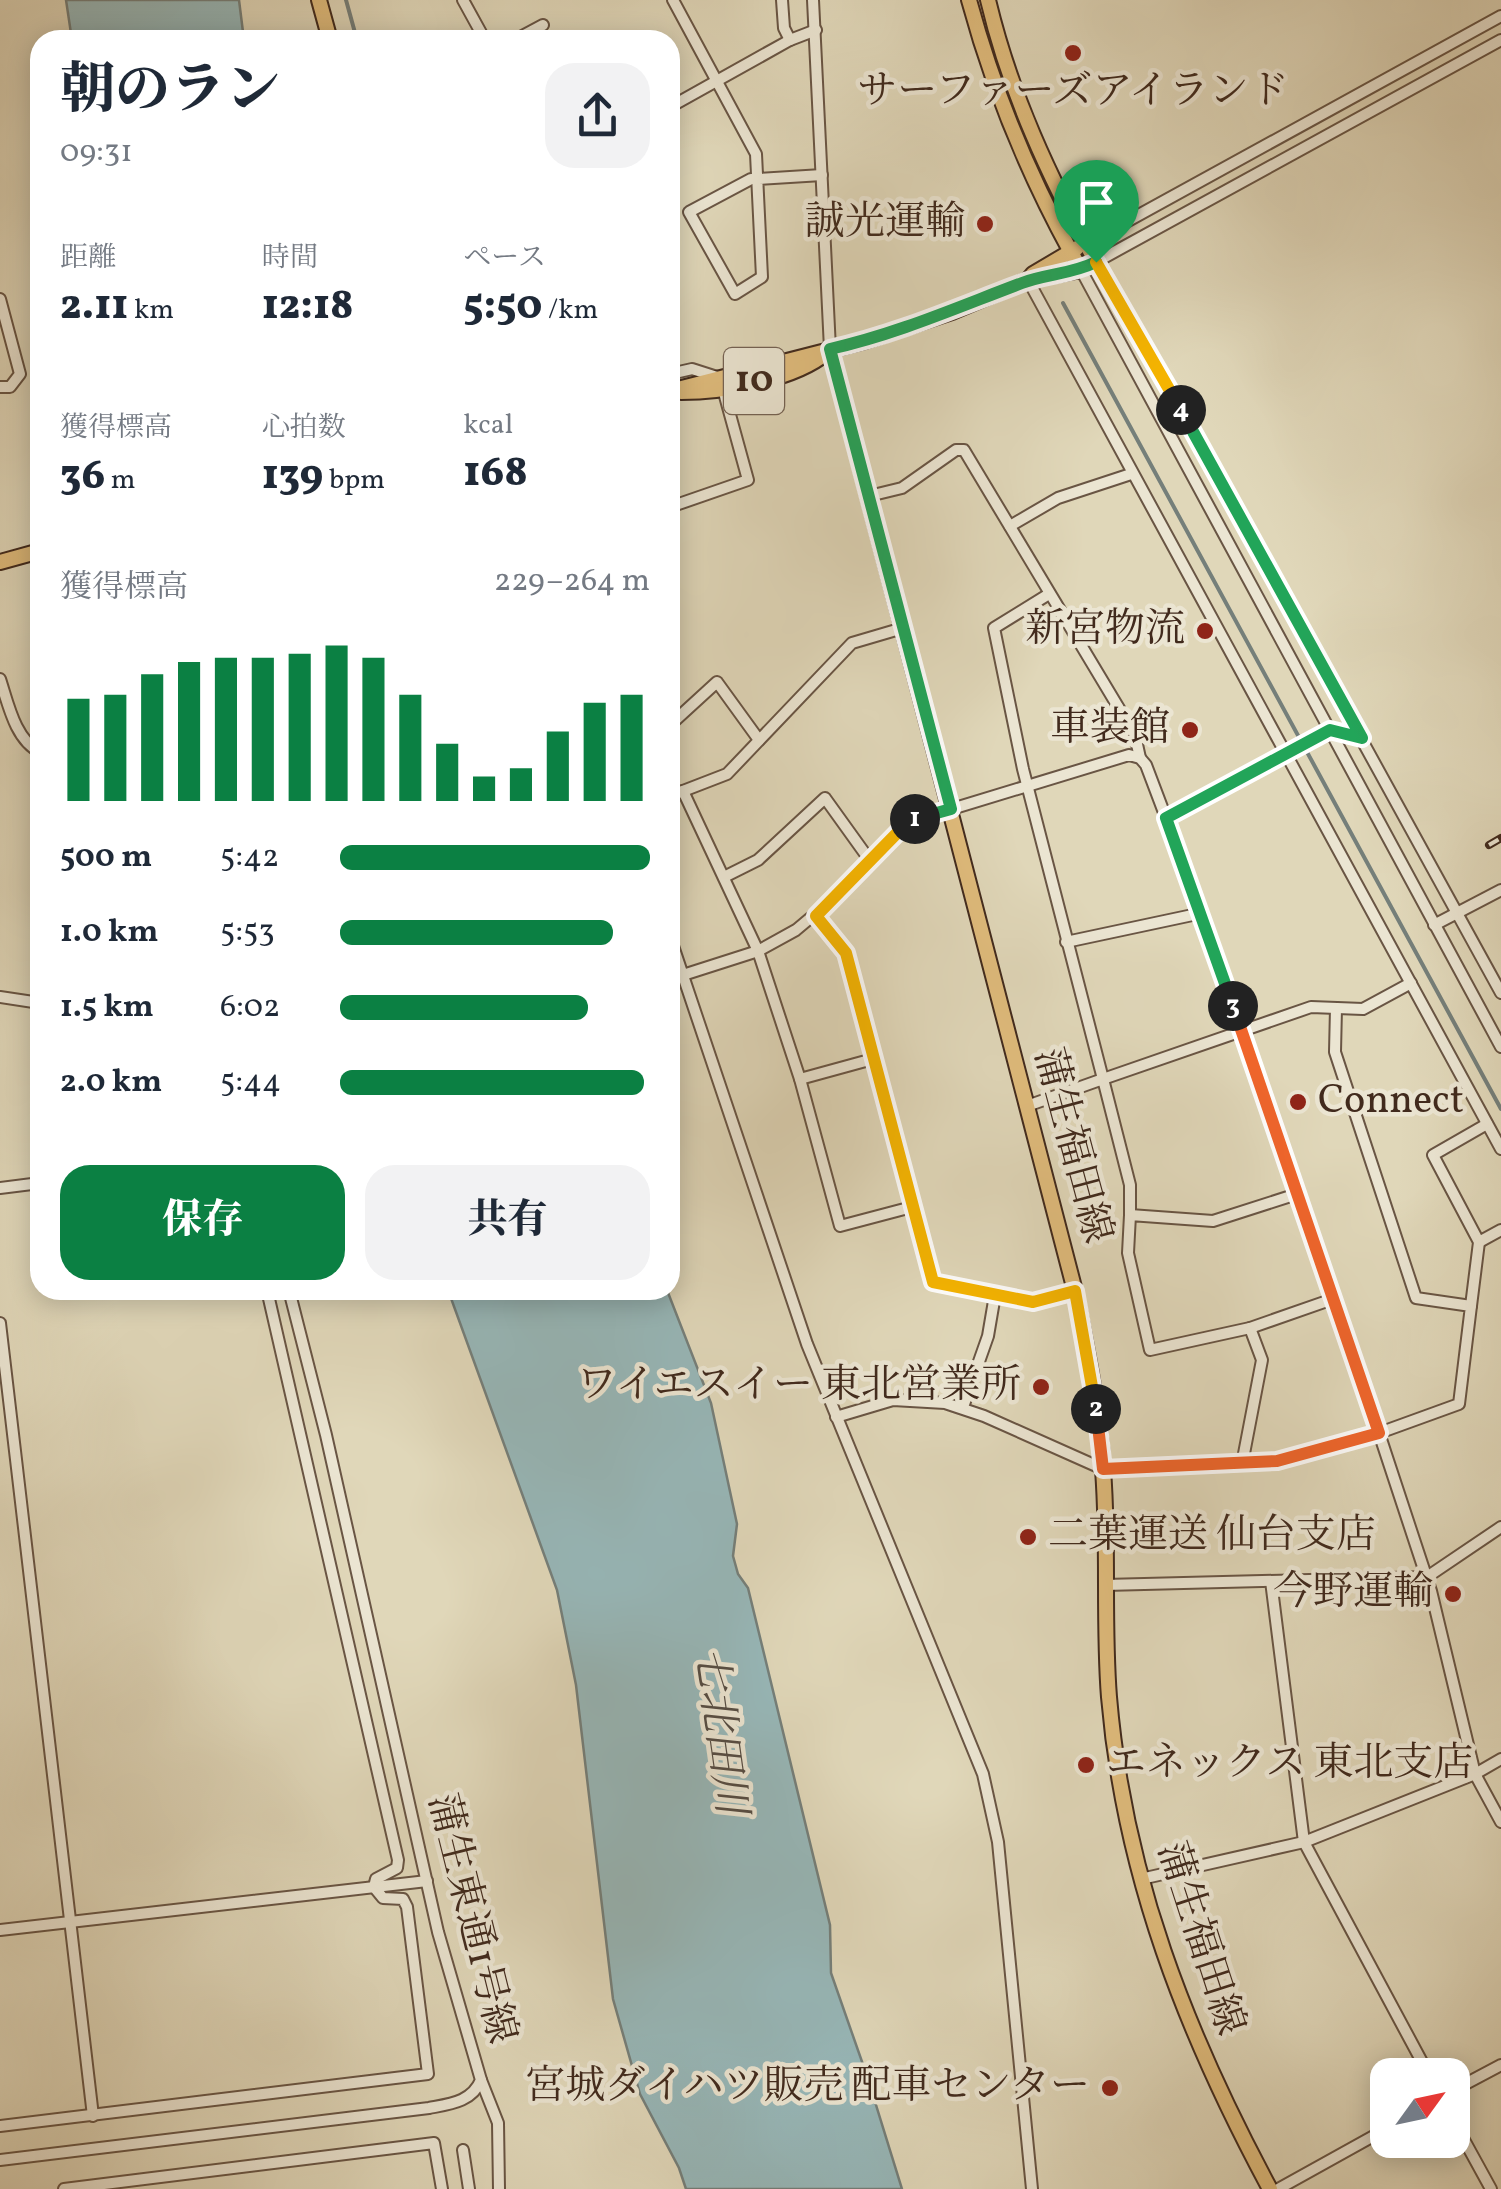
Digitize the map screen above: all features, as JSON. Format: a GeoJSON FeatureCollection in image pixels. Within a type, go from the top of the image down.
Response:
{"type":"FeatureCollection","features":[{"type":"Feature","properties":{"kind":"main road"},"geometry":{"type":"LineString","coordinates":[[319,0],[327,30]]}},
{"type":"Feature","properties":{"kind":"main road"},"geometry":{"type":"LineString","coordinates":[[970,0],[988,68],[1014,139],[1081,270]]}},
{"type":"Feature","properties":{"kind":"main road"},"geometry":{"type":"LineString","coordinates":[[988,0],[1027,121],[1059,195],[1096,262]]}},
{"type":"Feature","properties":{"kind":"main road","name":"10"},"geometry":{"type":"LineString","coordinates":[[720,383],[952,312],[1055,268],[1070,252],[1086,244]]}},
{"type":"Feature","properties":{"kind":"main road","name":"10"},"geometry":{"type":"LineString","coordinates":[[1055,268],[1081,270],[1096,262]]}},
{"type":"Feature","properties":{"kind":"main road","name":"10"},"geometry":{"type":"LineString","coordinates":[[680,389],[750,382],[810,367],[830,349]]}},
{"type":"Feature","properties":{"kind":"main road","name":"蒲生福田線"},"geometry":{"type":"LineString","coordinates":[[830,349],[1075,1291],[1092,1371],[1103,1469],[1109,1697],[1121,1789],[1141,1880],[1189,2024],[1270,2189]]}},
{"type":"Feature","properties":{"kind":"main road"},"geometry":{"type":"LineString","coordinates":[[0,562],[30,554]]}},
{"type":"Feature","properties":{"kind":"street"},"geometry":{"type":"LineString","coordinates":[[463,0],[479,30]]}},
{"type":"Feature","properties":{"kind":"street"},"geometry":{"type":"LineString","coordinates":[[673,0],[756,154],[758,179],[762,276],[735,294],[689,212],[751,179],[758,179],[822,175]]}},
{"type":"Feature","properties":{"kind":"street"},"geometry":{"type":"LineString","coordinates":[[782,0],[784,28],[790,40]]}},
{"type":"Feature","properties":{"kind":"street"},"geometry":{"type":"LineString","coordinates":[[812,0],[830,349]]}},
{"type":"Feature","properties":{"kind":"street"},"geometry":{"type":"LineString","coordinates":[[1086,244],[1501,16]]}},
{"type":"Feature","properties":{"kind":"street"},"geometry":{"type":"LineString","coordinates":[[534,30],[543,25]]}},
{"type":"Feature","properties":{"kind":"street"},"geometry":{"type":"LineString","coordinates":[[680,99],[816,30]]}},
{"type":"Feature","properties":{"kind":"street"},"geometry":{"type":"LineString","coordinates":[[1501,40],[1096,262],[1501,993]]}},
{"type":"Feature","properties":{"kind":"street"},"geometry":{"type":"LineString","coordinates":[[1081,270],[1501,1047]]}},
{"type":"Feature","properties":{"kind":"street"},"geometry":{"type":"LineString","coordinates":[[1033,278],[1131,474],[1289,751],[1501,1149]]}},
{"type":"Feature","properties":{"kind":"street"},"geometry":{"type":"LineString","coordinates":[[0,298],[20,374],[10,386],[0,387]]}},
{"type":"Feature","properties":{"kind":"street"},"geometry":{"type":"LineString","coordinates":[[680,372],[692,370],[720,383],[748,480],[680,504]]}},
{"type":"Feature","properties":{"kind":"street"},"geometry":{"type":"LineString","coordinates":[[869,496],[902,488],[960,448],[1135,735],[1140,758],[1202,913],[1428,1577],[1475,1774],[1501,1822]]}},
{"type":"Feature","properties":{"kind":"street"},"geometry":{"type":"LineString","coordinates":[[1010,526],[1058,498],[1131,474]]}},
{"type":"Feature","properties":{"kind":"street"},"geometry":{"type":"LineString","coordinates":[[1049,594],[994,628],[1066,942],[1130,1185],[1128,1253],[1150,1350],[1250,1328],[1333,1299]]}},
{"type":"Feature","properties":{"kind":"street"},"geometry":{"type":"LineString","coordinates":[[680,792],[727,774],[852,643],[903,628]]}},
{"type":"Feature","properties":{"kind":"street"},"geometry":{"type":"LineString","coordinates":[[0,679],[21,734],[30,745]]}},
{"type":"Feature","properties":{"kind":"street"},"geometry":{"type":"LineString","coordinates":[[680,716],[717,682],[759,740]]}},
{"type":"Feature","properties":{"kind":"street"},"geometry":{"type":"LineString","coordinates":[[1166,818],[1330,730],[1362,738]]}},
{"type":"Feature","properties":{"kind":"street"},"geometry":{"type":"LineString","coordinates":[[684,975],[758,950],[816,916],[909,822],[1129,756],[1140,758]]}},
{"type":"Feature","properties":{"kind":"street"},"geometry":{"type":"LineString","coordinates":[[684,791],[758,950],[800,1079],[840,1226],[912,1207]]}},
{"type":"Feature","properties":{"kind":"street"},"geometry":{"type":"LineString","coordinates":[[724,877],[758,860],[825,798],[871,862]]}},
{"type":"Feature","properties":{"kind":"street"},"geometry":{"type":"LineString","coordinates":[[1434,924],[1501,890]]}},
{"type":"Feature","properties":{"kind":"street"},"geometry":{"type":"LineString","coordinates":[[1066,942],[1202,913]]}},
{"type":"Feature","properties":{"kind":"street"},"geometry":{"type":"LineString","coordinates":[[816,916],[846,953],[933,1282],[1033,1302],[1075,1291]]}},
{"type":"Feature","properties":{"kind":"street"},"geometry":{"type":"LineString","coordinates":[[680,964],[778,1264],[836,1417],[972,1744],[992,1804],[1032,2189]]}},
{"type":"Feature","properties":{"kind":"street"},"geometry":{"type":"LineString","coordinates":[[1027,1106],[1311,1007],[1362,1009],[1411,983]]}},
{"type":"Feature","properties":{"kind":"street"},"geometry":{"type":"LineString","coordinates":[[0,997],[30,1002]]}},
{"type":"Feature","properties":{"kind":"street"},"geometry":{"type":"LineString","coordinates":[[1336,1008],[1335,1052],[1416,1298],[1472,1306]]}},
{"type":"Feature","properties":{"kind":"street"},"geometry":{"type":"LineString","coordinates":[[800,1079],[873,1059]]}},
{"type":"Feature","properties":{"kind":"street"},"geometry":{"type":"LineString","coordinates":[[836,1417],[893,1400],[929,1400],[963,1407],[1103,1469],[1242,1464],[1317,1452],[1459,1404],[1479,1242],[1432,1155],[1488,1124]]}},
{"type":"Feature","properties":{"kind":"street"},"geometry":{"type":"LineString","coordinates":[[0,1188],[30,1184]]}},
{"type":"Feature","properties":{"kind":"street"},"geometry":{"type":"LineString","coordinates":[[1130,1214],[1213,1221],[1296,1194]]}},
{"type":"Feature","properties":{"kind":"street"},"geometry":{"type":"LineString","coordinates":[[1479,1242],[1501,1230]]}},
{"type":"Feature","properties":{"kind":"street"},"geometry":{"type":"LineString","coordinates":[[963,1407],[988,1336],[995,1295]]}},
{"type":"Feature","properties":{"kind":"street"},"geometry":{"type":"LineString","coordinates":[[269,1300],[398,1860],[397,1868],[376,1879],[374,1887]]}},
{"type":"Feature","properties":{"kind":"street","name":"蒲生東通1号線"},"geometry":{"type":"LineString","coordinates":[[0,2160],[429,2108],[464,2099],[478,2088],[481,2080],[438,1932],[326,1435],[292,1300]]}},
{"type":"Feature","properties":{"kind":"street"},"geometry":{"type":"LineString","coordinates":[[0,1323],[94,2116]]}},
{"type":"Feature","properties":{"kind":"street"},"geometry":{"type":"LineString","coordinates":[[1242,1464],[1262,1360],[1250,1328]]}},
{"type":"Feature","properties":{"kind":"street"},"geometry":{"type":"LineString","coordinates":[[1105,1585],[1428,1577],[1501,1526]]}},
{"type":"Feature","properties":{"kind":"street"},"geometry":{"type":"LineString","coordinates":[[1272,1582],[1304,1842],[1420,2058]]}},
{"type":"Feature","properties":{"kind":"street"},"geometry":{"type":"LineString","coordinates":[[1141,1880],[1304,1842],[1475,1774],[1501,1759]]}},
{"type":"Feature","properties":{"kind":"street"},"geometry":{"type":"LineString","coordinates":[[0,1930],[428,1881]]}},
{"type":"Feature","properties":{"kind":"street"},"geometry":{"type":"LineString","coordinates":[[0,2126],[428,2074],[407,1907],[402,1899],[384,1898],[374,1887]]}},
{"type":"Feature","properties":{"kind":"street"},"geometry":{"type":"LineString","coordinates":[[1470,2081],[1501,2065]]}},
{"type":"Feature","properties":{"kind":"street"},"geometry":{"type":"LineString","coordinates":[[481,2080],[498,2123],[499,2189]]}},
{"type":"Feature","properties":{"kind":"street"},"geometry":{"type":"LineString","coordinates":[[1278,2189],[1370,2138]]}},
{"type":"Feature","properties":{"kind":"street"},"geometry":{"type":"LineString","coordinates":[[64,2189],[434,2144],[442,2189]]}},
{"type":"Feature","properties":{"kind":"street"},"geometry":{"type":"LineString","coordinates":[[462,2150],[469,2189]]}},
{"type":"Feature","properties":{"kind":"street"},"geometry":{"type":"LineString","coordinates":[[1470,2151],[1491,2189]]}},
{"type":"Feature","properties":{"kind":"water"},"geometry":{"type":"Polygon","coordinates":[[[66,0],[239,0],[243,30],[70,30],[66,0]]]}},
{"type":"Feature","properties":{"kind":"water","name":"七北田川"},"geometry":{"type":"Polygon","coordinates":[[[452,1300],[671,1300],[711,1403],[737,1524],[733,1556],[738,1574],[748,1588],[830,1925],[831,1973],[902,2189],[686,2189],[640,2094],[613,1999],[576,1685],[557,1590],[452,1300]]]}},
{"type":"Feature","properties":{"kind":"waterway"},"geometry":{"type":"LineString","coordinates":[[346,0],[354,30]]}},
{"type":"Feature","properties":{"kind":"waterway"},"geometry":{"type":"LineString","coordinates":[[1063,303],[1501,1109]]}},
{"type":"Feature","properties":{"kind":"railway"},"geometry":{"type":"LineString","coordinates":[[1489,845],[1501,838]]}},
{"type":"Feature","properties":{"kind":"place","name":"サーファーズアイランド"},"geometry":{"type":"Point","coordinates":[1073,53]}},
{"type":"Feature","properties":{"kind":"place","name":"誠光運輸"},"geometry":{"type":"Point","coordinates":[985,224]}},
{"type":"Feature","properties":{"kind":"place","name":"新宮物流"},"geometry":{"type":"Point","coordinates":[1205,631]}},
{"type":"Feature","properties":{"kind":"place","name":"車装館"},"geometry":{"type":"Point","coordinates":[1190,730]}},
{"type":"Feature","properties":{"kind":"place","name":"Connect"},"geometry":{"type":"Point","coordinates":[1298,1102]}},
{"type":"Feature","properties":{"kind":"place","name":"ワイエスイー 東北営業所"},"geometry":{"type":"Point","coordinates":[1041,1387]}},
{"type":"Feature","properties":{"kind":"place","name":"二葉運送 仙台支店"},"geometry":{"type":"Point","coordinates":[1028,1537]}},
{"type":"Feature","properties":{"kind":"place","name":"今野運輸"},"geometry":{"type":"Point","coordinates":[1453,1594]}},
{"type":"Feature","properties":{"kind":"place","name":"エネックス 東北支店"},"geometry":{"type":"Point","coordinates":[1086,1765]}},
{"type":"Feature","properties":{"kind":"place","name":"宮城ダイハツ販売 配車センター"},"geometry":{"type":"Point","coordinates":[1110,2088]}},
{"type":"Feature","properties":{"kind":"route"},"geometry":{"type":"LineString","coordinates":[[1096,262],[1362,738],[1330,730],[1166,818],[1379,1433],[1277,1461],[1103,1469],[1092,1371],[1075,1291],[1033,1302],[933,1282],[846,953],[816,916],[909,822],[951,809],[830,349],[952,312],[1028,280],[1081,270],[1096,262]]}}]}
